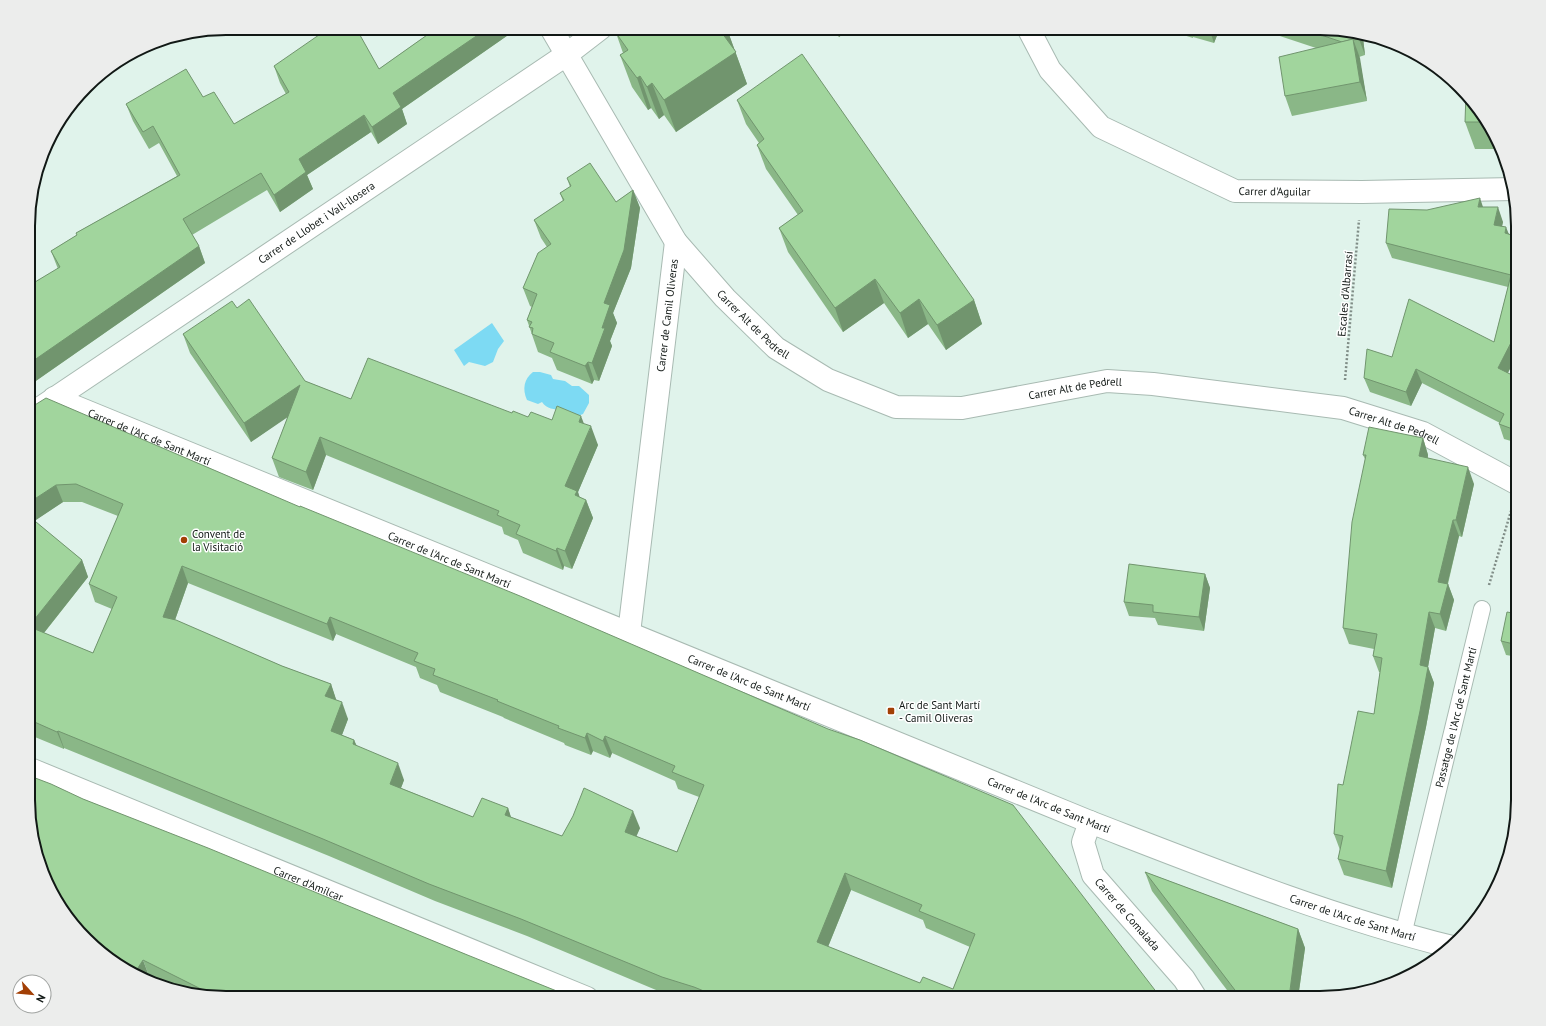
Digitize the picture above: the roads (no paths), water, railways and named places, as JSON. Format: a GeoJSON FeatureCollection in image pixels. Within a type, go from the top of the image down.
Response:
{"type":"FeatureCollection","features":[{"type":"Feature","properties":{"kind":"street"},"geometry":{"type":"LineString","coordinates":[[555,35],[676,242]]}},
{"type":"Feature","properties":{"kind":"street","name":"Carrer de Llobet i Vall-llosera"},"geometry":{"type":"LineString","coordinates":[[35,411],[566,55],[592,35]]}},
{"type":"Feature","properties":{"kind":"street","name":"Carrer d'Aguilar"},"geometry":{"type":"LineString","coordinates":[[1032,35],[1050,70],[1101,127],[1235,191],[1362,192],[1507,189]]}},
{"type":"Feature","properties":{"kind":"street","name":"Carrer Alt de Pedrell"},"geometry":{"type":"LineString","coordinates":[[676,242],[725,298],[776,348],[828,380],[896,407],[962,408],[1107,381],[1153,384],[1343,408],[1423,433],[1511,480]]}},
{"type":"Feature","properties":{"kind":"street","name":"Carrer de Camil Oliveras"},"geometry":{"type":"LineString","coordinates":[[629,634],[676,242]]}},
{"type":"Feature","properties":{"kind":"street","name":"Carrer de l'Arc de Sant Martí"},"geometry":{"type":"LineString","coordinates":[[54,398],[1090,822],[1215,870],[1316,906],[1403,935],[1444,945]]}},
{"type":"Feature","properties":{"kind":"street","name":"Carrer d'Amílcar"},"geometry":{"type":"LineString","coordinates":[[35,771],[570,991]]}},
{"type":"Feature","properties":{"kind":"street","name":"Carrer de Comalada"},"geometry":{"type":"LineString","coordinates":[[1090,822],[1083,842],[1093,875],[1184,979],[1192,991]]}},
{"type":"Feature","properties":{"kind":"lane","name":"Passatge de l'Arc de Sant Martí"},"geometry":{"type":"LineString","coordinates":[[1403,935],[1482,609]]}},
{"type":"Feature","properties":{"kind":"water"},"geometry":{"type":"Polygon","coordinates":[[[492,323],[504,341],[498,349],[493,362],[485,366],[469,362],[464,366],[454,350],[492,323]]]}},
{"type":"Feature","properties":{"kind":"water"},"geometry":{"type":"Polygon","coordinates":[[[533,372],[551,375],[553,379],[565,381],[572,386],[579,386],[589,395],[589,403],[583,414],[573,418],[562,411],[548,408],[542,402],[538,404],[527,400],[524,388],[526,381],[533,372]]]}},
{"type":"Feature","properties":{"kind":"place","name":"Convent de la Visitació"},"geometry":{"type":"Point","coordinates":[184,540]}},
{"type":"Feature","properties":{"kind":"place","name":"Arc de Sant Martí - Camil Oliveras"},"geometry":{"type":"Point","coordinates":[891,711]}}]}
